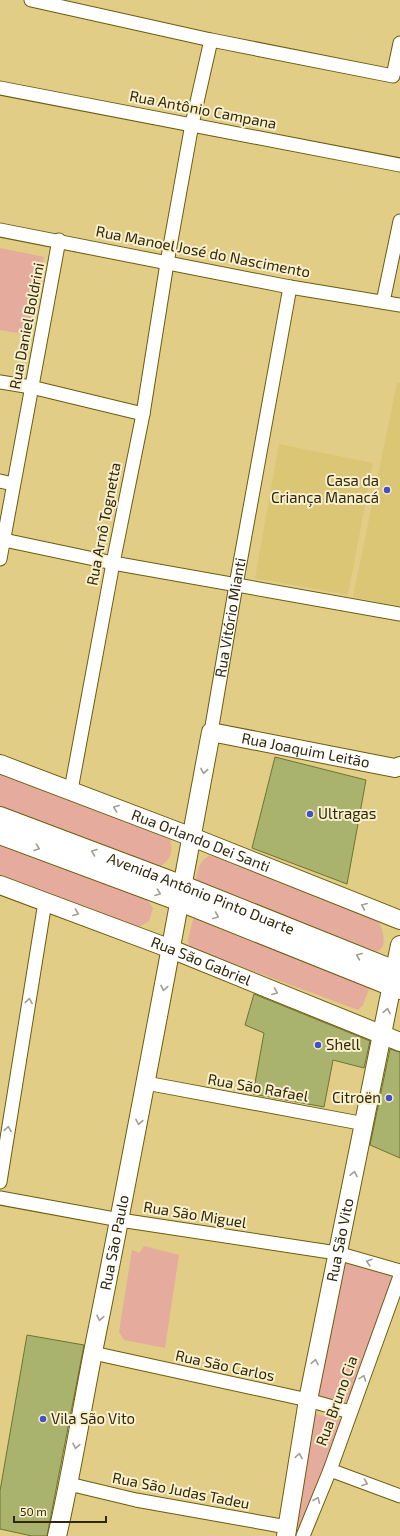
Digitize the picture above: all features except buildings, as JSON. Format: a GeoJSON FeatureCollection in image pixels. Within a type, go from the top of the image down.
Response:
{"type":"FeatureCollection","features":[{"type":"Feature","properties":{"kind":"main road","name":"Avenida Antônio Pinto Duarte"},"geometry":{"type":"LineString","coordinates":[[0,817],[181,894],[397,980]]}},
{"type":"Feature","properties":{"kind":"main road","name":"Avenida Antônio Pinto Duarte"},"geometry":{"type":"LineString","coordinates":[[0,834],[181,894]]}},
{"type":"Feature","properties":{"kind":"street"},"geometry":{"type":"LineString","coordinates":[[32,0],[211,40],[393,76],[400,43]]}},
{"type":"Feature","properties":{"kind":"street","name":"Rua Arnô Tognetta"},"geometry":{"type":"LineString","coordinates":[[71,790],[113,563],[143,414],[167,263],[192,124],[211,40]]}},
{"type":"Feature","properties":{"kind":"street","name":"Rua Antônio Campana"},"geometry":{"type":"LineString","coordinates":[[0,88],[400,165]]}},
{"type":"Feature","properties":{"kind":"street"},"geometry":{"type":"LineString","coordinates":[[383,302],[400,221]]}},
{"type":"Feature","properties":{"kind":"street","name":"Rua Manoel José do Nascimento"},"geometry":{"type":"LineString","coordinates":[[0,230],[59,240],[290,287],[400,305]]}},
{"type":"Feature","properties":{"kind":"street","name":"Rua Daniel Boldrini"},"geometry":{"type":"LineString","coordinates":[[0,559],[4,540],[6,482],[31,387],[59,240]]}},
{"type":"Feature","properties":{"kind":"street","name":"Rua Vitório Mianti"},"geometry":{"type":"LineString","coordinates":[[171,949],[290,287]]}},
{"type":"Feature","properties":{"kind":"street"},"geometry":{"type":"LineString","coordinates":[[0,382],[31,387],[143,414]]}},
{"type":"Feature","properties":{"kind":"street"},"geometry":{"type":"LineString","coordinates":[[4,540],[113,563],[400,614]]}},
{"type":"Feature","properties":{"kind":"street","name":"Rua Joaquim Leitão"},"geometry":{"type":"LineString","coordinates":[[211,732],[398,768]]}},
{"type":"Feature","properties":{"kind":"street","name":"Rua Orlando Dei Santi"},"geometry":{"type":"LineString","coordinates":[[0,764],[192,837],[400,920]]}},
{"type":"Feature","properties":{"kind":"street","name":"Rua São Gabriel"},"geometry":{"type":"LineString","coordinates":[[0,884],[171,949],[400,1042]]}},
{"type":"Feature","properties":{"kind":"street"},"geometry":{"type":"LineString","coordinates":[[0,1182],[45,902]]}},
{"type":"Feature","properties":{"kind":"street","name":"Rua São Vito"},"geometry":{"type":"LineString","coordinates":[[287,1532],[308,1400],[382,1035],[397,980],[400,945]]}},
{"type":"Feature","properties":{"kind":"street","name":"Rua São Paulo"},"geometry":{"type":"LineString","coordinates":[[57,1536],[69,1484],[171,949]]}},
{"type":"Feature","properties":{"kind":"street","name":"Rua São Rafael"},"geometry":{"type":"LineString","coordinates":[[146,1083],[364,1124]]}},
{"type":"Feature","properties":{"kind":"street","name":"Rua São Miguel"},"geometry":{"type":"LineString","coordinates":[[0,1198],[120,1220],[337,1253],[400,1271]]}},
{"type":"Feature","properties":{"kind":"street","name":"Rua Bruno Cia"},"geometry":{"type":"LineString","coordinates":[[303,1536],[330,1470],[400,1276]]}},
{"type":"Feature","properties":{"kind":"street","name":"Rua São Carlos"},"geometry":{"type":"LineString","coordinates":[[93,1354],[308,1400],[350,1412]]}},
{"type":"Feature","properties":{"kind":"street"},"geometry":{"type":"LineString","coordinates":[[330,1470],[400,1496]]}},
{"type":"Feature","properties":{"kind":"street","name":"Rua São Judas Tadeu"},"geometry":{"type":"LineString","coordinates":[[69,1484],[136,1500],[287,1532]]}},
{"type":"Feature","properties":{"kind":"shaded area"},"geometry":{"type":"Polygon","coordinates":[[[0,248],[44,257],[28,335],[0,330],[0,248]]]}},
{"type":"Feature","properties":{"kind":"shaded area","name":"Casa da Criança Manacá"},"geometry":{"type":"Polygon","coordinates":[[[397,383],[400,383],[400,606],[353,597],[397,383]]]}},
{"type":"Feature","properties":{"kind":"shaded area"},"geometry":{"type":"Polygon","coordinates":[[[279,444],[373,463],[348,595],[255,578],[279,444]]]}},
{"type":"Feature","properties":{"kind":"shaded area"},"geometry":{"type":"Polygon","coordinates":[[[0,772],[170,839],[170,856],[166,862],[158,868],[0,808],[0,772]]]}},
{"type":"Feature","properties":{"kind":"shaded area"},"geometry":{"type":"Polygon","coordinates":[[[0,840],[143,894],[153,908],[149,921],[139,927],[0,875],[0,840]]]}},
{"type":"Feature","properties":{"kind":"shaded area"},"geometry":{"type":"Polygon","coordinates":[[[210,855],[378,919],[384,938],[382,947],[380,950],[375,952],[196,883],[199,866],[206,857],[210,855]]]}},
{"type":"Feature","properties":{"kind":"shaded area"},"geometry":{"type":"Polygon","coordinates":[[[194,916],[370,986],[363,1005],[358,1010],[189,947],[188,939],[194,916]]]}},
{"type":"Feature","properties":{"kind":"shaded area"},"geometry":{"type":"Polygon","coordinates":[[[144,1246],[179,1255],[165,1348],[124,1340],[119,1332],[132,1250],[139,1253],[144,1246]]]}},
{"type":"Feature","properties":{"kind":"shaded area"},"geometry":{"type":"Polygon","coordinates":[[[344,1261],[395,1277],[349,1403],[315,1395],[344,1261]]]}},
{"type":"Feature","properties":{"kind":"shaded area"},"geometry":{"type":"Polygon","coordinates":[[[315,1414],[343,1420],[323,1469],[300,1536],[288,1536],[315,1414]]]}},
{"type":"Feature","properties":{"kind":"place","name":"Casa da Criança Manacá"},"geometry":{"type":"Point","coordinates":[387,490]}},
{"type":"Feature","properties":{"kind":"place","name":"Ultragas"},"geometry":{"type":"Point","coordinates":[310,814]}},
{"type":"Feature","properties":{"kind":"place","name":"Shell"},"geometry":{"type":"Point","coordinates":[318,1045]}},
{"type":"Feature","properties":{"kind":"place","name":"Citroën"},"geometry":{"type":"Point","coordinates":[389,1098]}},
{"type":"Feature","properties":{"kind":"place","name":"Vila São Vito"},"geometry":{"type":"Point","coordinates":[43,1419]}}]}
